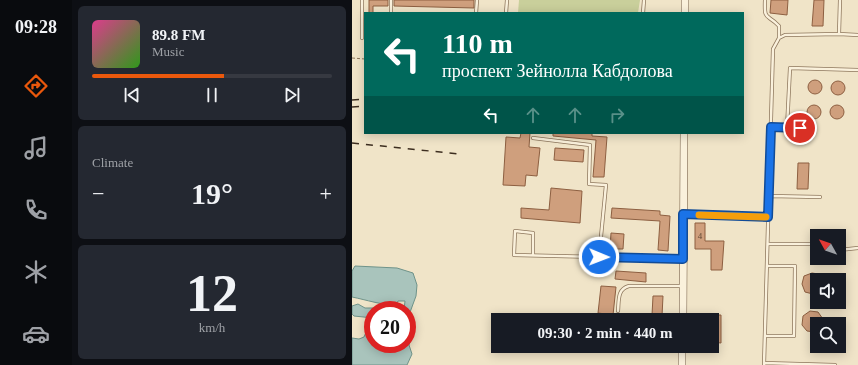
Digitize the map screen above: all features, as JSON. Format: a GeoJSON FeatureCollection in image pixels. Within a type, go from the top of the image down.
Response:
{"type":"FeatureCollection","features":[{"type":"Feature","properties":{"kind":"main road"},"geometry":{"type":"LineString","coordinates":[[685,0],[685,12]]}},
{"type":"Feature","properties":{"kind":"main road"},"geometry":{"type":"LineString","coordinates":[[683,313],[684,134]]}},
{"type":"Feature","properties":{"kind":"main road"},"geometry":{"type":"LineString","coordinates":[[682,353],[682,365]]}},
{"type":"Feature","properties":{"kind":"lane"},"geometry":{"type":"LineString","coordinates":[[362,0],[362,38]]}},
{"type":"Feature","properties":{"kind":"lane"},"geometry":{"type":"LineString","coordinates":[[391,0],[391,12]]}},
{"type":"Feature","properties":{"kind":"lane"},"geometry":{"type":"LineString","coordinates":[[476,12],[477,0]]}},
{"type":"Feature","properties":{"kind":"lane"},"geometry":{"type":"LineString","coordinates":[[506,12],[507,0]]}},
{"type":"Feature","properties":{"kind":"lane"},"geometry":{"type":"LineString","coordinates":[[643,12],[644,0]]}},
{"type":"Feature","properties":{"kind":"lane"},"geometry":{"type":"LineString","coordinates":[[765,0],[765,13],[769,19],[779,26],[779,38],[774,49],[764,364],[835,365]]}},
{"type":"Feature","properties":{"kind":"lane"},"geometry":{"type":"LineString","coordinates":[[839,34],[840,0]]}},
{"type":"Feature","properties":{"kind":"lane"},"geometry":{"type":"LineString","coordinates":[[779,38],[785,35],[858,35]]}},
{"type":"Feature","properties":{"kind":"lane"},"geometry":{"type":"LineString","coordinates":[[787,128],[790,68],[858,70]]}},
{"type":"Feature","properties":{"kind":"lane"},"geometry":{"type":"LineString","coordinates":[[771,127],[814,128]]}},
{"type":"Feature","properties":{"kind":"lane"},"geometry":{"type":"LineString","coordinates":[[533,138],[590,145],[589,184],[606,185],[599,257]]}},
{"type":"Feature","properties":{"kind":"lane"},"geometry":{"type":"LineString","coordinates":[[769,196],[820,197]]}},
{"type":"Feature","properties":{"kind":"lane"},"geometry":{"type":"LineString","coordinates":[[683,214],[768,217]]}},
{"type":"Feature","properties":{"kind":"lane"},"geometry":{"type":"LineString","coordinates":[[533,256],[533,233],[515,231],[514,255],[533,256],[683,259]]}},
{"type":"Feature","properties":{"kind":"lane"},"geometry":{"type":"LineString","coordinates":[[768,244],[810,244]]}},
{"type":"Feature","properties":{"kind":"lane"},"geometry":{"type":"LineString","coordinates":[[846,249],[858,248]]}},
{"type":"Feature","properties":{"kind":"lane"},"geometry":{"type":"LineString","coordinates":[[765,336],[794,336],[795,266],[767,266]]}},
{"type":"Feature","properties":{"kind":"lane"},"geometry":{"type":"LineString","coordinates":[[618,311],[620,292],[623,288],[628,286],[683,286]]}},
{"type":"Feature","properties":{"kind":"path"},"geometry":{"type":"LineString","coordinates":[[352,58],[364,60]]}},
{"type":"Feature","properties":{"kind":"green space"},"geometry":{"type":"Polygon","coordinates":[[[519,0],[640,0],[638,12],[518,12],[519,0]]]}},
{"type":"Feature","properties":{"kind":"water"},"geometry":{"type":"Polygon","coordinates":[[[355,266],[397,268],[413,273],[417,285],[414,301],[370,301],[352,297],[352,271],[355,266]]]}},
{"type":"Feature","properties":{"kind":"water"},"geometry":{"type":"Polygon","coordinates":[[[358,304],[364,307],[364,317],[354,316],[352,314],[352,306],[358,304]]]}},
{"type":"Feature","properties":{"kind":"water"},"geometry":{"type":"Polygon","coordinates":[[[364,337],[364,353],[412,354],[407,365],[352,365],[352,338],[359,339],[364,337]]]}},
{"type":"Feature","properties":{"kind":"building"},"geometry":{"type":"Polygon","coordinates":[[[369,0],[388,0],[388,6],[373,6],[373,12],[369,12],[369,0]]]}},
{"type":"Feature","properties":{"kind":"building"},"geometry":{"type":"Polygon","coordinates":[[[394,0],[474,0],[474,8],[394,6],[394,0]]]}},
{"type":"Feature","properties":{"kind":"building"},"geometry":{"type":"Polygon","coordinates":[[[771,0],[788,0],[787,15],[770,13],[771,0]]]}},
{"type":"Feature","properties":{"kind":"building"},"geometry":{"type":"Polygon","coordinates":[[[814,0],[824,0],[823,26],[812,26],[814,0]]]}},
{"type":"Feature","properties":{"kind":"building"},"geometry":{"type":"Polygon","coordinates":[[[815,80],[820,82],[822,87],[820,92],[815,94],[810,92],[808,87],[810,82],[815,80]]]}},
{"type":"Feature","properties":{"kind":"building"},"geometry":{"type":"Polygon","coordinates":[[[838,81],[843,83],[845,88],[843,93],[838,95],[833,93],[831,88],[833,83],[838,81]]]}},
{"type":"Feature","properties":{"kind":"building"},"geometry":{"type":"Polygon","coordinates":[[[814,105],[819,107],[821,112],[819,117],[814,119],[809,117],[807,112],[809,107],[814,105]]]}},
{"type":"Feature","properties":{"kind":"building"},"geometry":{"type":"Polygon","coordinates":[[[837,105],[842,107],[844,112],[842,117],[837,119],[832,117],[830,112],[832,107],[837,105]]]}},
{"type":"Feature","properties":{"kind":"building"},"geometry":{"type":"Polygon","coordinates":[[[521,134],[530,134],[529,147],[540,148],[537,176],[526,175],[525,186],[503,185],[506,137],[520,138],[521,134]]]}},
{"type":"Feature","properties":{"kind":"building"},"geometry":{"type":"Polygon","coordinates":[[[553,134],[592,134],[592,136],[607,137],[604,177],[593,177],[596,140],[553,136],[553,134]]]}},
{"type":"Feature","properties":{"kind":"building"},"geometry":{"type":"Polygon","coordinates":[[[555,148],[584,150],[583,162],[554,160],[555,148]]]}},
{"type":"Feature","properties":{"kind":"building"},"geometry":{"type":"Polygon","coordinates":[[[798,163],[809,163],[808,189],[797,189],[798,163]]]}},
{"type":"Feature","properties":{"kind":"building"},"geometry":{"type":"Polygon","coordinates":[[[551,188],[582,191],[580,223],[521,218],[521,208],[549,210],[551,188]]]}},
{"type":"Feature","properties":{"kind":"building"},"geometry":{"type":"Polygon","coordinates":[[[612,208],[660,211],[660,215],[670,216],[668,251],[658,250],[660,221],[611,218],[612,208]]]}},
{"type":"Feature","properties":{"kind":"building"},"geometry":{"type":"Polygon","coordinates":[[[695,223],[705,223],[705,241],[724,241],[722,270],[711,270],[711,249],[695,249],[695,223]]]}},
{"type":"Feature","properties":{"kind":"building"},"geometry":{"type":"Polygon","coordinates":[[[611,233],[624,234],[623,249],[610,249],[611,233]]]}},
{"type":"Feature","properties":{"kind":"building"},"geometry":{"type":"Polygon","coordinates":[[[616,271],[646,273],[646,282],[615,279],[616,271]]]}},
{"type":"Feature","properties":{"kind":"building"},"geometry":{"type":"Polygon","coordinates":[[[810,274],[810,293],[805,292],[802,284],[804,276],[810,274]]]}},
{"type":"Feature","properties":{"kind":"building"},"geometry":{"type":"Polygon","coordinates":[[[601,286],[616,287],[613,313],[598,313],[601,286]]]}},
{"type":"Feature","properties":{"kind":"building"},"geometry":{"type":"Polygon","coordinates":[[[653,296],[663,296],[662,313],[652,313],[653,296]]]}},
{"type":"Feature","properties":{"kind":"building"},"geometry":{"type":"Polygon","coordinates":[[[810,311],[818,312],[822,317],[810,317],[810,331],[807,331],[802,325],[803,316],[810,311]]]}},
{"type":"Feature","properties":{"kind":"building"},"geometry":{"type":"Polygon","coordinates":[[[719,315],[721,315],[721,343],[719,343],[719,315]]]}},
{"type":"Feature","properties":{"kind":"railway"},"geometry":{"type":"LineString","coordinates":[[352,100],[364,99]]}},
{"type":"Feature","properties":{"kind":"railway"},"geometry":{"type":"LineString","coordinates":[[352,107],[364,106]]}},
{"type":"Feature","properties":{"kind":"railway"},"geometry":{"type":"LineString","coordinates":[[352,143],[459,154]]}},
{"type":"Feature","properties":{"kind":"slow traffic"},"geometry":{"type":"LineString","coordinates":[[699,215],[766,217]]}},
{"type":"Feature","properties":{"kind":"route"},"geometry":{"type":"LineString","coordinates":[[599,257],[683,259],[683,214],[768,217],[771,127],[800,128]]}}]}
